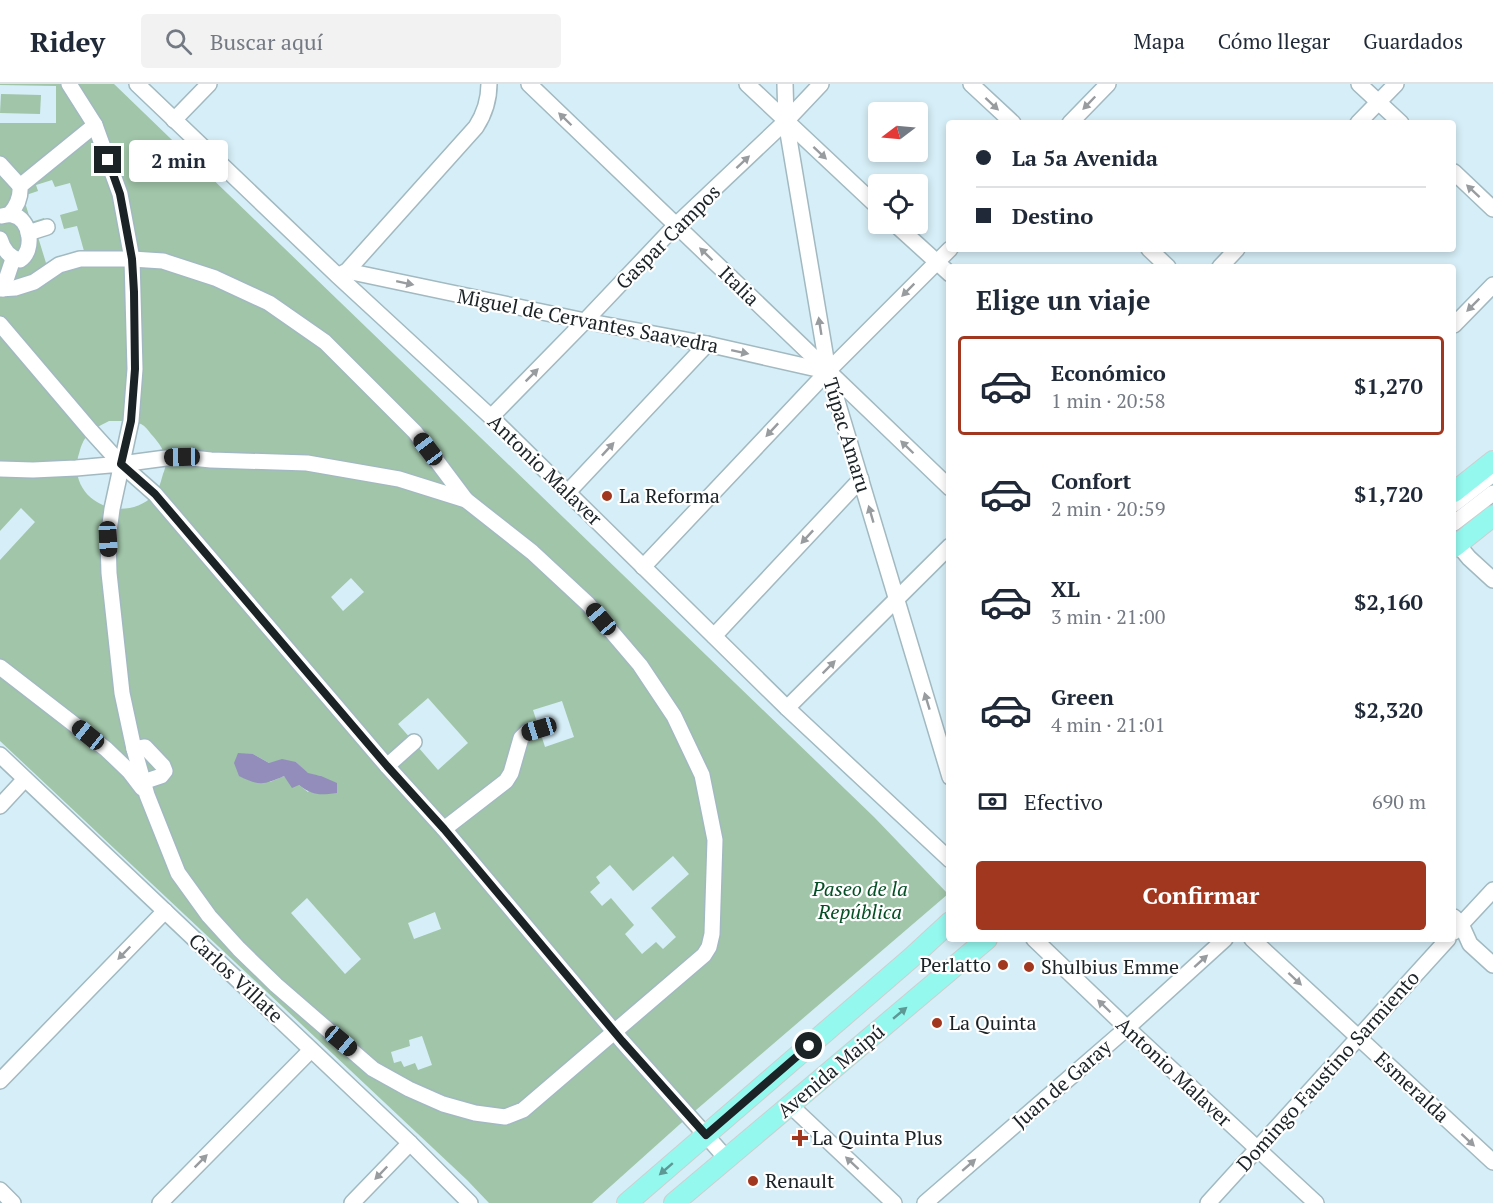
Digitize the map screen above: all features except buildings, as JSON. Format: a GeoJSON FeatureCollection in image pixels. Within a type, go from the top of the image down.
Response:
{"type":"FeatureCollection","features":[{"type":"Feature","properties":{"kind":"main road"},"geometry":{"type":"LineString","coordinates":[[1456,490],[1493,461]]}},
{"type":"Feature","properties":{"kind":"main road"},"geometry":{"type":"LineString","coordinates":[[1456,543],[1493,516]]}},
{"type":"Feature","properties":{"kind":"main road","name":"Avenida Maipú"},"geometry":{"type":"LineString","coordinates":[[627,1203],[912,958],[946,926]]}},
{"type":"Feature","properties":{"kind":"main road","name":"Avenida Maipú"},"geometry":{"type":"LineString","coordinates":[[674,1203],[983,942]]}},
{"type":"Feature","properties":{"kind":"street"},"geometry":{"type":"LineString","coordinates":[[13,259],[2,289],[15,288],[34,282],[59,265],[80,259],[132,259],[163,261],[215,278],[269,303],[325,342],[415,432],[465,500],[532,552],[588,604],[640,665],[674,716],[702,775],[715,840],[712,934],[709,947],[704,955],[523,1110],[505,1116],[475,1113],[443,1104],[373,1069],[292,999],[239,949],[209,916],[178,873],[145,789],[134,748],[122,693],[109,573],[108,539],[131,421],[135,369],[132,259],[120,194],[95,125],[69,84]]}},
{"type":"Feature","properties":{"kind":"street","name":"Antonio Malaver"},"geometry":{"type":"LineString","coordinates":[[137,84],[343,274],[787,708],[946,856]]}},
{"type":"Feature","properties":{"kind":"street"},"geometry":{"type":"LineString","coordinates":[[174,120],[209,84]]}},
{"type":"Feature","properties":{"kind":"street"},"geometry":{"type":"LineString","coordinates":[[343,274],[476,127],[486,108],[489,84]]}},
{"type":"Feature","properties":{"kind":"street","name":"Italia"},"geometry":{"type":"LineString","coordinates":[[529,84],[946,484]]}},
{"type":"Feature","properties":{"kind":"street"},"geometry":{"type":"LineString","coordinates":[[747,84],[868,198]]}},
{"type":"Feature","properties":{"kind":"street","name":"Túpac Amaru"},"geometry":{"type":"LineString","coordinates":[[785,84],[786,121],[828,371],[946,763]]}},
{"type":"Feature","properties":{"kind":"street","name":"Gaspar Campos"},"geometry":{"type":"LineString","coordinates":[[491,417],[676,225],[786,121],[821,84]]}},
{"type":"Feature","properties":{"kind":"street"},"geometry":{"type":"LineString","coordinates":[[971,84],[1010,120]]}},
{"type":"Feature","properties":{"kind":"street"},"geometry":{"type":"LineString","coordinates":[[1073,120],[1108,84]]}},
{"type":"Feature","properties":{"kind":"street"},"geometry":{"type":"LineString","coordinates":[[1359,84],[1398,120]]}},
{"type":"Feature","properties":{"kind":"street"},"geometry":{"type":"LineString","coordinates":[[1361,120],[1396,84]]}},
{"type":"Feature","properties":{"kind":"street"},"geometry":{"type":"LineString","coordinates":[[20,186],[95,125]]}},
{"type":"Feature","properties":{"kind":"street"},"geometry":{"type":"LineString","coordinates":[[0,164],[20,186],[18,201],[5,216]]}},
{"type":"Feature","properties":{"kind":"street"},"geometry":{"type":"LineString","coordinates":[[1456,174],[1493,209]]}},
{"type":"Feature","properties":{"kind":"street"},"geometry":{"type":"LineString","coordinates":[[0,239],[13,259],[20,261],[25,257],[29,248],[26,228],[16,216],[5,216]]}},
{"type":"Feature","properties":{"kind":"street"},"geometry":{"type":"LineString","coordinates":[[28,233],[47,227]]}},
{"type":"Feature","properties":{"kind":"street"},"geometry":{"type":"LineString","coordinates":[[906,234],[946,270]]}},
{"type":"Feature","properties":{"kind":"street"},"geometry":{"type":"LineString","coordinates":[[643,567],[828,371],[947,252]]}},
{"type":"Feature","properties":{"kind":"street"},"geometry":{"type":"LineString","coordinates":[[1152,252],[1165,264]]}},
{"type":"Feature","properties":{"kind":"street"},"geometry":{"type":"LineString","coordinates":[[1223,264],[1234,252]]}},
{"type":"Feature","properties":{"kind":"street","name":"Miguel de Cervantes Saavedra"},"geometry":{"type":"LineString","coordinates":[[343,274],[707,344],[828,371]]}},
{"type":"Feature","properties":{"kind":"street"},"geometry":{"type":"LineString","coordinates":[[1456,323],[1493,285]]}},
{"type":"Feature","properties":{"kind":"street"},"geometry":{"type":"LineString","coordinates":[[0,324],[121,464],[155,494],[387,766],[444,829],[614,1031],[727,1159]]}},
{"type":"Feature","properties":{"kind":"street"},"geometry":{"type":"LineString","coordinates":[[567,492],[707,344]]}},
{"type":"Feature","properties":{"kind":"street"},"geometry":{"type":"LineString","coordinates":[[0,469],[44,470],[182,457],[307,463],[399,479],[465,500]]}},
{"type":"Feature","properties":{"kind":"street"},"geometry":{"type":"LineString","coordinates":[[1456,502],[1493,474]]}},
{"type":"Feature","properties":{"kind":"street"},"geometry":{"type":"LineString","coordinates":[[714,636],[861,479]]}},
{"type":"Feature","properties":{"kind":"street"},"geometry":{"type":"LineString","coordinates":[[1456,521],[1492,494]]}},
{"type":"Feature","properties":{"kind":"street"},"geometry":{"type":"LineString","coordinates":[[1456,545],[1493,580]]}},
{"type":"Feature","properties":{"kind":"street"},"geometry":{"type":"LineString","coordinates":[[787,708],[946,550]]}},
{"type":"Feature","properties":{"kind":"street"},"geometry":{"type":"LineString","coordinates":[[0,667],[106,749],[145,789]]}},
{"type":"Feature","properties":{"kind":"street"},"geometry":{"type":"LineString","coordinates":[[938,736],[946,728]]}},
{"type":"Feature","properties":{"kind":"street"},"geometry":{"type":"LineString","coordinates":[[444,829],[506,781],[511,773],[521,738],[527,732],[539,729]]}},
{"type":"Feature","properties":{"kind":"street"},"geometry":{"type":"LineString","coordinates":[[387,766],[414,742]]}},
{"type":"Feature","properties":{"kind":"street"},"geometry":{"type":"LineString","coordinates":[[134,748],[146,747],[165,771],[145,789]]}},
{"type":"Feature","properties":{"kind":"street","name":"Carlos Villate"},"geometry":{"type":"LineString","coordinates":[[0,755],[410,1143],[470,1203]]}},
{"type":"Feature","properties":{"kind":"street"},"geometry":{"type":"LineString","coordinates":[[0,806],[25,779]]}},
{"type":"Feature","properties":{"kind":"street"},"geometry":{"type":"LineString","coordinates":[[1493,890],[1456,924],[1470,944],[1493,965]]}},
{"type":"Feature","properties":{"kind":"street"},"geometry":{"type":"LineString","coordinates":[[0,1081],[165,911]]}},
{"type":"Feature","properties":{"kind":"street"},"geometry":{"type":"LineString","coordinates":[[912,958],[946,936]]}},
{"type":"Feature","properties":{"kind":"street","name":"Antonio Malaver"},"geometry":{"type":"LineString","coordinates":[[1037,942],[1316,1203]]}},
{"type":"Feature","properties":{"kind":"street","name":"Juan de Garay"},"geometry":{"type":"LineString","coordinates":[[925,1203],[1127,1028],[1222,942]]}},
{"type":"Feature","properties":{"kind":"street","name":"Esmeralda"},"geometry":{"type":"LineString","coordinates":[[1255,942],[1493,1162]]}},
{"type":"Feature","properties":{"kind":"street","name":"Domingo Faustino Sarmiento"},"geometry":{"type":"LineString","coordinates":[[1208,1203],[1445,942]]}},
{"type":"Feature","properties":{"kind":"street"},"geometry":{"type":"LineString","coordinates":[[160,1203],[311,1050]]}},
{"type":"Feature","properties":{"kind":"street"},"geometry":{"type":"LineString","coordinates":[[791,1106],[894,1203]]}},
{"type":"Feature","properties":{"kind":"street"},"geometry":{"type":"LineString","coordinates":[[352,1203],[410,1143]]}},
{"type":"Feature","properties":{"kind":"street"},"geometry":{"type":"LineString","coordinates":[[0,1191],[13,1203]]}},
{"type":"Feature","properties":{"kind":"green space","name":"Paseo de la República"},"geometry":{"type":"Polygon","coordinates":[[[0,84],[114,84],[874,817],[946,892],[946,896],[689,1116],[592,1203],[489,1203],[0,741],[0,560],[35,522],[21,508],[0,531],[0,123],[56,123],[56,86],[0,84]],[[52,180],[36,185],[38,191],[23,196],[31,222],[44,218],[49,234],[38,237],[46,263],[84,251],[77,226],[64,229],[60,215],[78,210],[70,183],[55,187],[52,180]],[[109,421],[94,429],[83,441],[78,457],[77,473],[81,486],[89,497],[114,508],[128,508],[141,504],[154,495],[159,488],[166,463],[164,452],[141,424],[109,421]],[[351,578],[331,597],[343,611],[364,592],[351,578]],[[428,698],[398,724],[438,770],[468,743],[428,698]],[[562,701],[533,710],[545,747],[574,737],[562,701]],[[253,754],[270,782],[284,776],[308,792],[321,776],[308,774],[296,762],[269,763],[253,754]],[[673,856],[633,891],[610,865],[596,877],[600,883],[590,892],[602,906],[611,898],[634,925],[625,934],[642,954],[656,942],[663,949],[676,937],[651,908],[689,874],[673,856]],[[307,898],[291,913],[345,974],[361,959],[307,898]],[[435,912],[408,923],[414,939],[441,929],[435,912]],[[422,1036],[409,1040],[410,1046],[391,1052],[394,1063],[401,1061],[404,1067],[415,1063],[418,1070],[432,1065],[422,1036]]]}},
{"type":"Feature","properties":{"kind":"green space"},"geometry":{"type":"Polygon","coordinates":[[[1,94],[41,95],[40,114],[0,113],[1,94]]]}},
{"type":"Feature","properties":{"kind":"shaded area"},"geometry":{"type":"Polygon","coordinates":[[[238,753],[253,754],[269,763],[282,759],[296,762],[308,773],[337,783],[337,793],[317,794],[299,785],[292,788],[284,776],[262,783],[246,779],[239,776],[234,763],[238,753]]]}},
{"type":"Feature","properties":{"kind":"place","name":"La Reforma"},"geometry":{"type":"Point","coordinates":[607,496]}},
{"type":"Feature","properties":{"kind":"place","name":"Perlatto"},"geometry":{"type":"Point","coordinates":[1003,965]}},
{"type":"Feature","properties":{"kind":"place","name":"Shulbius Emme"},"geometry":{"type":"Point","coordinates":[1029,967]}},
{"type":"Feature","properties":{"kind":"place","name":"La Quinta"},"geometry":{"type":"Point","coordinates":[937,1023]}},
{"type":"Feature","properties":{"kind":"place","name":"La Quinta Plus"},"geometry":{"type":"Point","coordinates":[800,1138]}},
{"type":"Feature","properties":{"kind":"place","name":"Renault"},"geometry":{"type":"Point","coordinates":[753,1181]}},
{"type":"Feature","properties":{"kind":"route"},"geometry":{"type":"LineString","coordinates":[[108,160],[120,194],[132,259],[134,292],[135,369],[131,421],[121,464],[155,494],[387,766],[444,829],[622,1041],[706,1135],[809,1046]]}}]}
